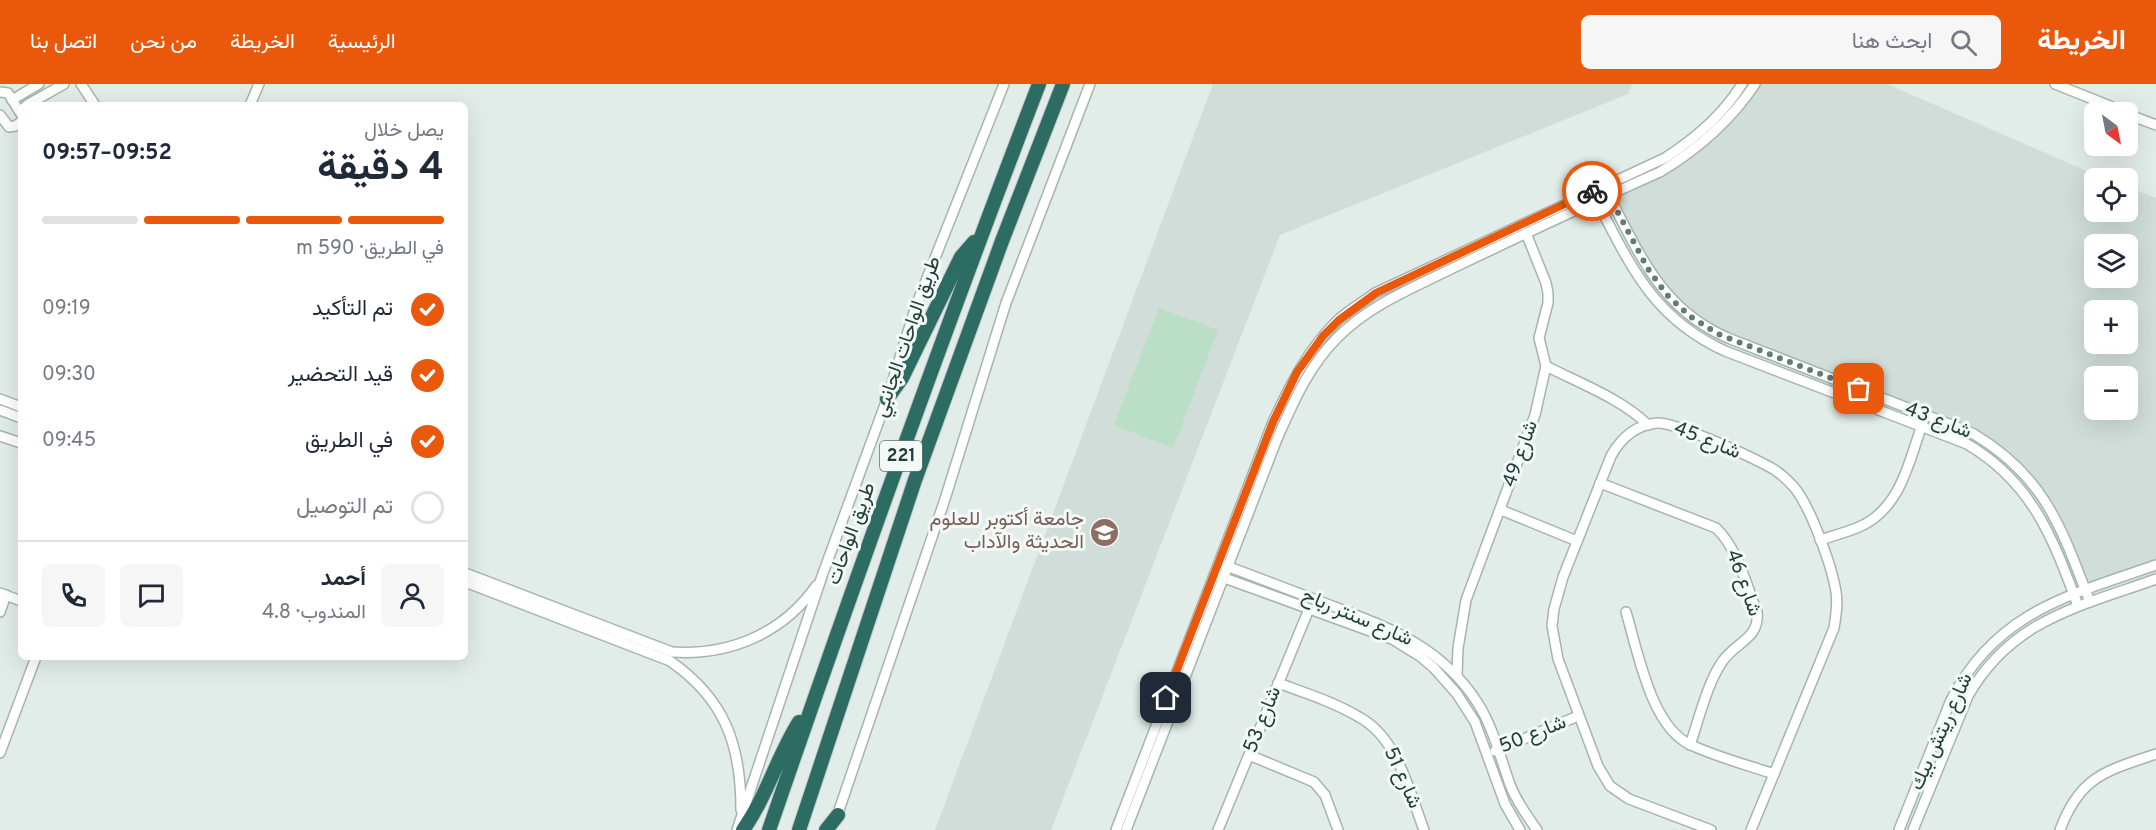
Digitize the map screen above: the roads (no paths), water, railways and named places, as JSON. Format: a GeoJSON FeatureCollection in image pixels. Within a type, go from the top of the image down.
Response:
{"type":"FeatureCollection","features":[{"type":"Feature","properties":{"kind":"highway","name":"طريق الواحات"},"geometry":{"type":"LineString","coordinates":[[769,830],[811,706],[980,236],[1039,84]]}},
{"type":"Feature","properties":{"kind":"highway","name":"221"},"geometry":{"type":"LineString","coordinates":[[799,830],[915,480],[1002,241],[1063,84]]}},
{"type":"Feature","properties":{"kind":"highway"},"geometry":{"type":"LineString","coordinates":[[886,399],[902,378],[961,257],[980,236]]}},
{"type":"Feature","properties":{"kind":"highway"},"geometry":{"type":"LineString","coordinates":[[742,824],[763,798],[793,731],[811,706]]}},
{"type":"Feature","properties":{"kind":"highway"},"geometry":{"type":"LineString","coordinates":[[826,830],[838,815]]}},
{"type":"Feature","properties":{"kind":"street"},"geometry":{"type":"LineString","coordinates":[[12,100],[39,84]]}},
{"type":"Feature","properties":{"kind":"street"},"geometry":{"type":"LineString","coordinates":[[35,102],[64,84]]}},
{"type":"Feature","properties":{"kind":"street"},"geometry":{"type":"LineString","coordinates":[[93,102],[83,87],[95,84]]}},
{"type":"Feature","properties":{"kind":"street"},"geometry":{"type":"LineString","coordinates":[[251,102],[259,84]]}},
{"type":"Feature","properties":{"kind":"street","name":"طريق الواحات الجانبي"},"geometry":{"type":"LineString","coordinates":[[737,830],[742,824],[822,576],[886,399],[916,306],[1004,84]]}},
{"type":"Feature","properties":{"kind":"street"},"geometry":{"type":"LineString","coordinates":[[832,830],[942,510],[1006,303],[1089,84]]}},
{"type":"Feature","properties":{"kind":"street"},"geometry":{"type":"LineString","coordinates":[[1122,827],[1214,575],[1273,422],[1287,392],[1310,354],[1339,320],[1376,293],[1665,158],[1686,144],[1722,111],[1742,84]]}},
{"type":"Feature","properties":{"kind":"street"},"geometry":{"type":"LineString","coordinates":[[1122,827],[1229,567],[1287,415],[1304,381],[1325,351],[1352,324],[1383,303],[1526,233],[1660,172],[1700,146],[1734,113],[1755,84]]}},
{"type":"Feature","properties":{"kind":"street"},"geometry":{"type":"LineString","coordinates":[[2055,84],[2099,102]]}},
{"type":"Feature","properties":{"kind":"street"},"geometry":{"type":"LineString","coordinates":[[0,92],[8,93],[18,106]]}},
{"type":"Feature","properties":{"kind":"street"},"geometry":{"type":"LineString","coordinates":[[0,116],[9,127],[18,124]]}},
{"type":"Feature","properties":{"kind":"street"},"geometry":{"type":"LineString","coordinates":[[2138,118],[2156,125]]}},
{"type":"Feature","properties":{"kind":"street","name":"شارع 43"},"geometry":{"type":"LineString","coordinates":[[1604,186],[1652,276],[1667,295],[1691,317],[1726,338],[1972,432],[2004,453],[2024,472],[2052,510],[2090,602]]}},
{"type":"Feature","properties":{"kind":"street","name":"شارع 43"},"geometry":{"type":"LineString","coordinates":[[1592,191],[1642,284],[1669,316],[1690,333],[1725,351],[1966,444],[1996,463],[2010,475],[2032,503],[2078,606]]}},
{"type":"Feature","properties":{"kind":"street","name":"شارع 49"},"geometry":{"type":"LineString","coordinates":[[1457,676],[1458,648],[1466,600],[1538,406],[1546,366],[1539,338],[1548,303],[1548,293],[1526,233]]}},
{"type":"Feature","properties":{"kind":"street"},"geometry":{"type":"LineString","coordinates":[[1546,366],[1623,406],[1648,425]]}},
{"type":"Feature","properties":{"kind":"street"},"geometry":{"type":"LineString","coordinates":[[0,399],[18,406]]}},
{"type":"Feature","properties":{"kind":"street"},"geometry":{"type":"LineString","coordinates":[[0,410],[18,417]]}},
{"type":"Feature","properties":{"kind":"street"},"geometry":{"type":"LineString","coordinates":[[1820,540],[1860,526],[1874,519],[1885,509],[1902,484],[1925,415]]}},
{"type":"Feature","properties":{"kind":"street","name":"شارع 45"},"geometry":{"type":"LineString","coordinates":[[1711,830],[1619,794],[1603,776],[1558,659],[1552,626],[1558,592],[1617,445],[1625,436],[1648,425],[1671,424],[1764,464],[1779,473],[1803,500],[1833,576],[1837,611],[1834,628],[1751,830]]}},
{"type":"Feature","properties":{"kind":"street"},"geometry":{"type":"LineString","coordinates":[[0,436],[18,442]]}},
{"type":"Feature","properties":{"kind":"street","name":"شارع 46"},"geometry":{"type":"LineString","coordinates":[[1600,483],[1716,528],[1723,534],[1732,550],[1757,612],[1756,630],[1731,651],[1721,663],[1690,745]]}},
{"type":"Feature","properties":{"kind":"street"},"geometry":{"type":"LineString","coordinates":[[1501,510],[1577,541]]}},
{"type":"Feature","properties":{"kind":"street","name":"شارع سنتر رباح"},"geometry":{"type":"LineString","coordinates":[[1219,563],[1391,629],[1413,640],[1433,654],[1457,676],[1478,703],[1499,749],[1519,803],[1537,830]]}},
{"type":"Feature","properties":{"kind":"street","name":"شارع ريتش بيك"},"geometry":{"type":"LineString","coordinates":[[1899,830],[1944,716],[1962,680],[1976,660],[2010,628],[2050,604],[2156,565]]}},
{"type":"Feature","properties":{"kind":"street"},"geometry":{"type":"LineString","coordinates":[[468,574],[672,652],[686,653],[727,648],[765,633],[797,609],[822,576]]}},
{"type":"Feature","properties":{"kind":"street","name":"شارع سنتر رباح"},"geometry":{"type":"LineString","coordinates":[[1214,575],[1392,639],[1421,657],[1457,694],[1475,722],[1505,804],[1520,830]]}},
{"type":"Feature","properties":{"kind":"street","name":"شارع ريتش بيك"},"geometry":{"type":"LineString","coordinates":[[1913,830],[1953,729],[1977,680],[1995,658],[2015,639],[2046,620],[2078,606],[2156,579]]}},
{"type":"Feature","properties":{"kind":"street"},"geometry":{"type":"LineString","coordinates":[[468,583],[670,661],[690,676],[715,705],[732,738],[741,775],[742,824]]}},
{"type":"Feature","properties":{"kind":"street"},"geometry":{"type":"LineString","coordinates":[[0,612],[2,594],[18,600]]}},
{"type":"Feature","properties":{"kind":"street"},"geometry":{"type":"LineString","coordinates":[[1333,618],[1337,607]]}},
{"type":"Feature","properties":{"kind":"street","name":"شارع 53"},"geometry":{"type":"LineString","coordinates":[[1218,830],[1309,609]]}},
{"type":"Feature","properties":{"kind":"street"},"geometry":{"type":"LineString","coordinates":[[1626,612],[1659,713],[1677,736],[1690,745],[1774,774]]}},
{"type":"Feature","properties":{"kind":"street"},"geometry":{"type":"LineString","coordinates":[[0,753],[35,660]]}},
{"type":"Feature","properties":{"kind":"street","name":"شارع 51"},"geometry":{"type":"LineString","coordinates":[[1278,683],[1361,717],[1376,729],[1388,744],[1397,761],[1424,830]]}},
{"type":"Feature","properties":{"kind":"street","name":"شارع 50"},"geometry":{"type":"LineString","coordinates":[[1487,754],[1578,716]]}},
{"type":"Feature","properties":{"kind":"street"},"geometry":{"type":"LineString","coordinates":[[2060,830],[2078,794],[2090,782],[2103,772],[2156,754]]}},
{"type":"Feature","properties":{"kind":"street"},"geometry":{"type":"LineString","coordinates":[[1249,755],[1314,782],[1325,795],[1338,830]]}},
{"type":"Feature","properties":{"kind":"place","name":"جامعة أكتوبر للعلوم الحديثة والآداب"},"geometry":{"type":"Point","coordinates":[1105,532]}}]}
